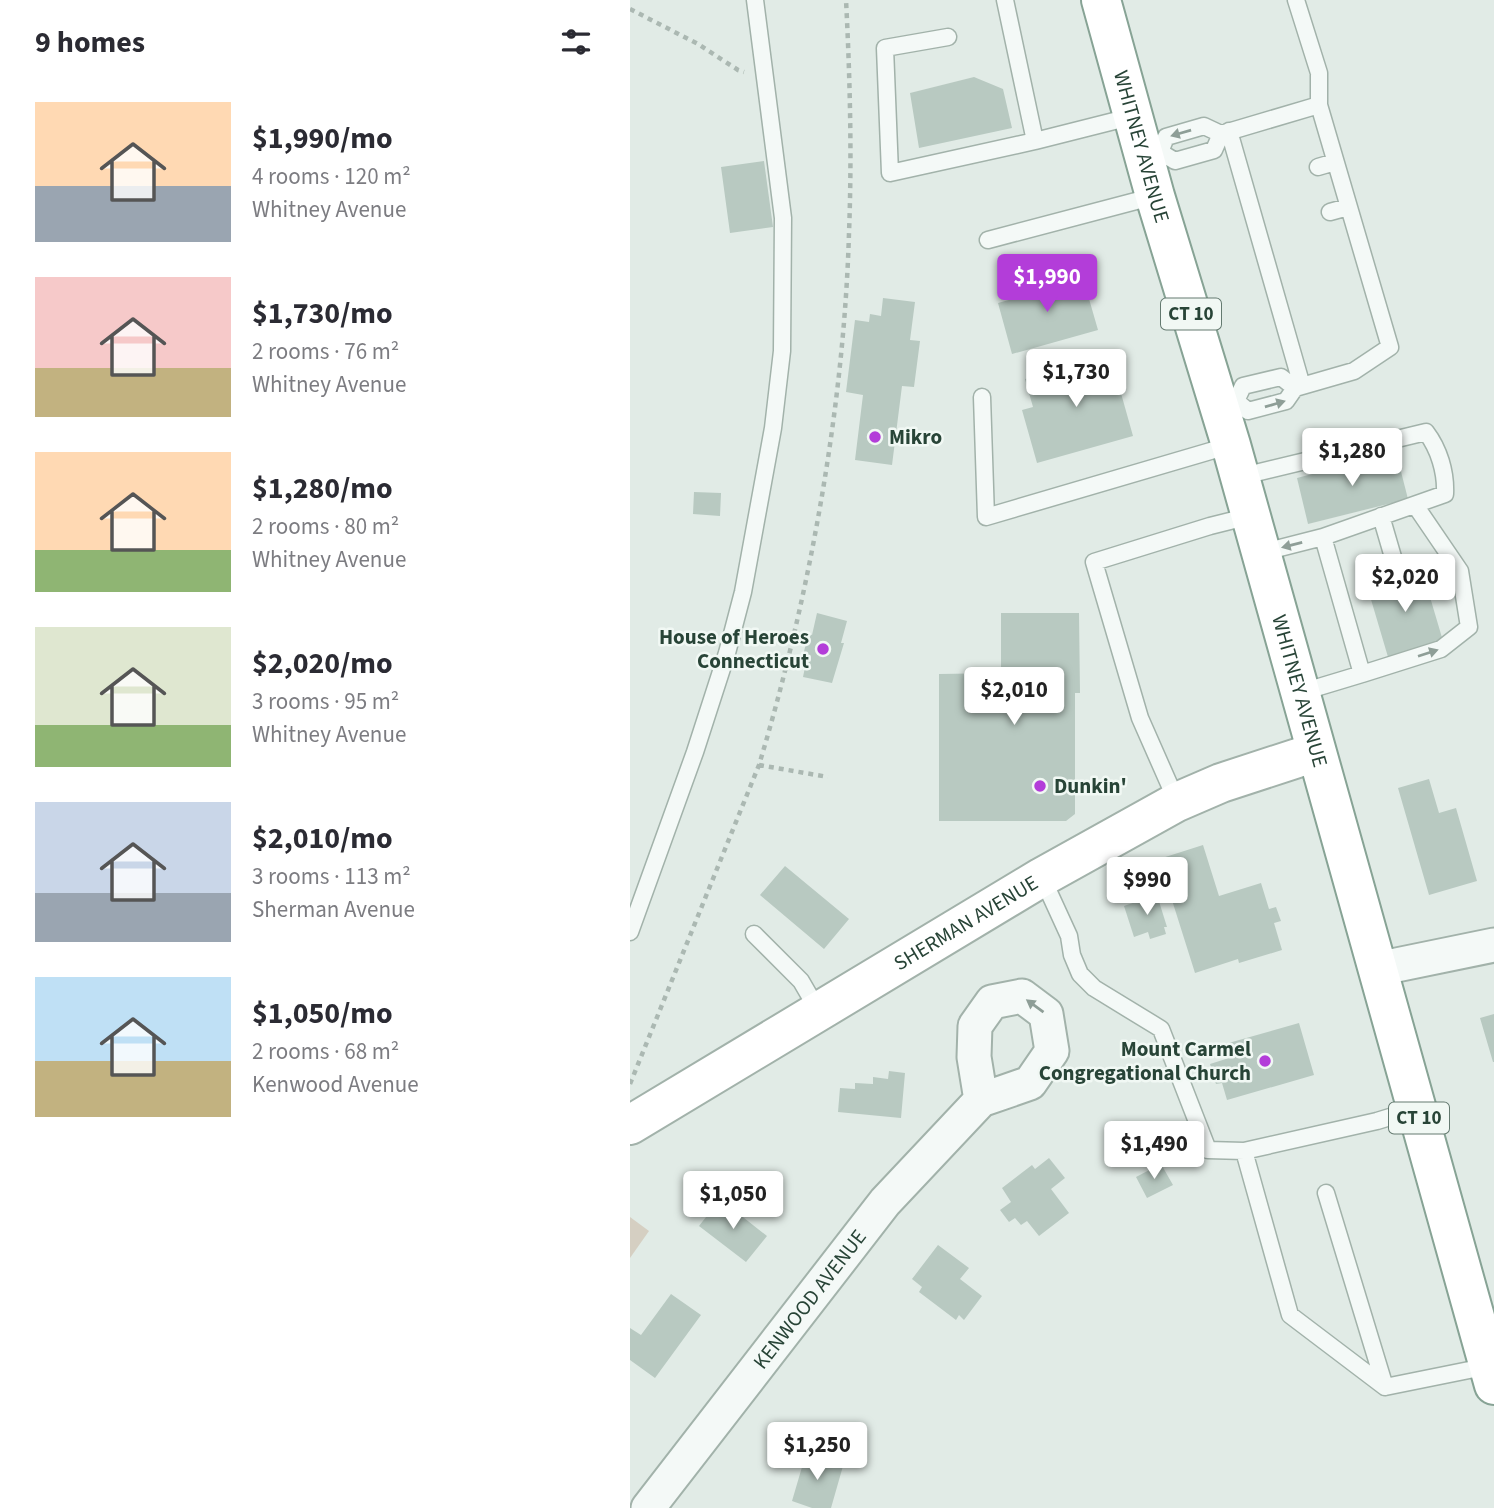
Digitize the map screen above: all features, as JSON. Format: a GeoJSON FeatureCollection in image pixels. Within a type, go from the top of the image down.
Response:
{"type":"FeatureCollection","features":[{"type":"Feature","properties":{"kind":"main road","name":"WHITNEY AVENUE"},"geometry":{"type":"LineString","coordinates":[[1101,0],[1134,116],[1152,155],[1155,196],[1228,404],[1235,461],[1491,1375]]}},
{"type":"Feature","properties":{"kind":"main road","name":"SHERMAN AVENUE"},"geometry":{"type":"LineString","coordinates":[[630,1125],[1042,877],[1177,802],[1221,783],[1315,752]]}},
{"type":"Feature","properties":{"kind":"street"},"geometry":{"type":"LineString","coordinates":[[1377,969],[1494,945]]}},
{"type":"Feature","properties":{"kind":"street","name":"KENWOOD AVENUE"},"geometry":{"type":"LineString","coordinates":[[648,1508],[885,1202],[981,1100]]}},
{"type":"Feature","properties":{"kind":"lane"},"geometry":{"type":"LineString","coordinates":[[630,932],[695,752],[727,653],[743,592],[773,428],[782,351],[783,218],[755,0]]}},
{"type":"Feature","properties":{"kind":"lane"},"geometry":{"type":"LineString","coordinates":[[1004,0],[1035,141]]}},
{"type":"Feature","properties":{"kind":"lane"},"geometry":{"type":"LineString","coordinates":[[1296,0],[1319,73],[1319,106],[1390,347],[1354,370],[1299,387],[1286,401],[1248,411],[1228,404],[1242,386],[1280,377],[1299,387]]}},
{"type":"Feature","properties":{"kind":"lane"},"geometry":{"type":"LineString","coordinates":[[948,37],[885,48],[890,173],[1134,116]]}},
{"type":"Feature","properties":{"kind":"lane"},"geometry":{"type":"LineString","coordinates":[[1225,133],[1214,150],[1175,161],[1152,155],[1166,137],[1204,126],[1225,133],[1319,106]]}},
{"type":"Feature","properties":{"kind":"lane"},"geometry":{"type":"LineString","coordinates":[[1225,133],[1251,186],[1299,387]]}},
{"type":"Feature","properties":{"kind":"lane"},"geometry":{"type":"LineString","coordinates":[[1318,167],[1335,162]]}},
{"type":"Feature","properties":{"kind":"lane"},"geometry":{"type":"LineString","coordinates":[[988,240],[1155,196]]}},
{"type":"Feature","properties":{"kind":"lane"},"geometry":{"type":"LineString","coordinates":[[1330,212],[1348,206]]}},
{"type":"Feature","properties":{"kind":"lane"},"geometry":{"type":"LineString","coordinates":[[982,397],[986,517],[1235,461],[1426,432],[1435,443],[1446,481],[1445,494],[1323,537],[1260,553]]}},
{"type":"Feature","properties":{"kind":"lane"},"geometry":{"type":"LineString","coordinates":[[1299,693],[1441,649],[1469,627],[1460,571],[1415,505]]}},
{"type":"Feature","properties":{"kind":"lane"},"geometry":{"type":"LineString","coordinates":[[1177,802],[1140,718],[1094,562],[1250,516]]}},
{"type":"Feature","properties":{"kind":"lane"},"geometry":{"type":"LineString","coordinates":[[1381,516],[1395,565]]}},
{"type":"Feature","properties":{"kind":"lane"},"geometry":{"type":"LineString","coordinates":[[1323,537],[1363,674]]}},
{"type":"Feature","properties":{"kind":"lane"},"geometry":{"type":"LineString","coordinates":[[1042,877],[1069,936],[1072,955],[1080,974],[1094,988],[1161,1029],[1208,1150],[1244,1151],[1377,1121],[1416,1109]]}},
{"type":"Feature","properties":{"kind":"lane"},"geometry":{"type":"LineString","coordinates":[[754,934],[801,981],[819,1012]]}},
{"type":"Feature","properties":{"kind":"lane"},"geometry":{"type":"LineString","coordinates":[[1244,1151],[1290,1314],[1385,1387],[1491,1375]]}},
{"type":"Feature","properties":{"kind":"lane"},"geometry":{"type":"LineString","coordinates":[[1326,1193],[1385,1387]]}},
{"type":"Feature","properties":{"kind":"path"},"geometry":{"type":"LineString","coordinates":[[630,1084],[759,765],[779,695],[800,603],[835,395],[849,235],[850,97],[846,0]]}},
{"type":"Feature","properties":{"kind":"path"},"geometry":{"type":"LineString","coordinates":[[630,9],[698,44],[738,70],[765,78]]}},
{"type":"Feature","properties":{"kind":"path"},"geometry":{"type":"LineString","coordinates":[[759,765],[828,777]]}},
{"type":"Feature","properties":{"kind":"shaded area"},"geometry":{"type":"Polygon","coordinates":[[[630,1217],[649,1231],[630,1258],[630,1217]]]}},
{"type":"Feature","properties":{"kind":"building"},"geometry":{"type":"Polygon","coordinates":[[[974,77],[1003,89],[1012,128],[919,148],[910,93],[974,77]]]}},
{"type":"Feature","properties":{"kind":"building"},"geometry":{"type":"Polygon","coordinates":[[[764,161],[773,227],[730,233],[721,167],[764,161]]]}},
{"type":"Feature","properties":{"kind":"building"},"geometry":{"type":"Polygon","coordinates":[[[1046,277],[1049,288],[1083,278],[1098,330],[1012,354],[998,303],[1016,298],[1012,286],[1046,277]]]}},
{"type":"Feature","properties":{"kind":"building"},"geometry":{"type":"Polygon","coordinates":[[[883,298],[915,302],[910,340],[920,341],[914,387],[902,386],[892,465],[855,460],[863,395],[846,392],[855,320],[869,322],[870,314],[881,316],[883,298]]]}},
{"type":"Feature","properties":{"kind":"building"},"geometry":{"type":"Polygon","coordinates":[[[1110,354],[1133,436],[1037,463],[1022,410],[1033,407],[1025,379],[1110,354]]]}},
{"type":"Feature","properties":{"kind":"building"},"geometry":{"type":"Polygon","coordinates":[[[1396,452],[1408,499],[1308,524],[1297,478],[1396,452]]]}},
{"type":"Feature","properties":{"kind":"building"},"geometry":{"type":"Polygon","coordinates":[[[694,492],[721,493],[720,516],[693,514],[694,492]]]}},
{"type":"Feature","properties":{"kind":"building"},"geometry":{"type":"Polygon","coordinates":[[[1422,570],[1443,641],[1388,657],[1367,586],[1422,570]]]}},
{"type":"Feature","properties":{"kind":"building"},"geometry":{"type":"Polygon","coordinates":[[[817,613],[847,621],[841,643],[844,643],[832,683],[803,677],[807,657],[803,656],[817,613]]]}},
{"type":"Feature","properties":{"kind":"building"},"geometry":{"type":"Polygon","coordinates":[[[1001,613],[1079,613],[1080,693],[1075,693],[1075,814],[1066,821],[939,821],[939,674],[1001,673],[1001,613]]]}},
{"type":"Feature","properties":{"kind":"building"},"geometry":{"type":"Polygon","coordinates":[[[1429,779],[1439,813],[1456,808],[1477,881],[1429,895],[1398,788],[1429,779]]]}},
{"type":"Feature","properties":{"kind":"building"},"geometry":{"type":"Polygon","coordinates":[[[1203,845],[1219,896],[1261,883],[1269,909],[1276,907],[1281,921],[1274,923],[1282,950],[1239,963],[1238,959],[1195,973],[1159,859],[1203,845]]]}},
{"type":"Feature","properties":{"kind":"building"},"geometry":{"type":"Polygon","coordinates":[[[785,866],[849,919],[824,949],[760,895],[785,866]]]}},
{"type":"Feature","properties":{"kind":"building"},"geometry":{"type":"Polygon","coordinates":[[[1153,892],[1154,896],[1157,895],[1167,927],[1164,927],[1166,934],[1150,939],[1148,932],[1134,937],[1124,906],[1144,899],[1143,895],[1153,892]]]}},
{"type":"Feature","properties":{"kind":"building"},"geometry":{"type":"Polygon","coordinates":[[[1494,1014],[1494,1062],[1493,1062],[1480,1018],[1494,1014]]]}},
{"type":"Feature","properties":{"kind":"building","name":"Mount Carmel Congregational Church"},"geometry":{"type":"Polygon","coordinates":[[[1299,1023],[1314,1075],[1227,1100],[1222,1083],[1216,1084],[1210,1064],[1229,1058],[1225,1044],[1299,1023]]]}},
{"type":"Feature","properties":{"kind":"building"},"geometry":{"type":"Polygon","coordinates":[[[889,1071],[905,1073],[901,1118],[838,1112],[840,1088],[855,1089],[855,1083],[873,1084],[873,1077],[888,1079],[889,1071]]]}},
{"type":"Feature","properties":{"kind":"building"},"geometry":{"type":"Polygon","coordinates":[[[1049,1158],[1065,1178],[1051,1189],[1069,1213],[1039,1236],[1027,1221],[1021,1225],[1015,1218],[1009,1222],[1000,1210],[1011,1202],[1002,1188],[1032,1165],[1035,1169],[1049,1158]]]}},
{"type":"Feature","properties":{"kind":"building"},"geometry":{"type":"Polygon","coordinates":[[[1161,1164],[1173,1185],[1147,1198],[1136,1177],[1161,1164]]]}},
{"type":"Feature","properties":{"kind":"building"},"geometry":{"type":"Polygon","coordinates":[[[720,1199],[767,1236],[746,1262],[699,1226],[720,1199]]]}},
{"type":"Feature","properties":{"kind":"building"},"geometry":{"type":"Polygon","coordinates":[[[938,1245],[969,1268],[960,1279],[982,1296],[964,1320],[959,1315],[956,1320],[919,1292],[922,1287],[912,1279],[938,1245]]]}},
{"type":"Feature","properties":{"kind":"building"},"geometry":{"type":"Polygon","coordinates":[[[671,1294],[701,1315],[655,1378],[630,1360],[630,1328],[641,1335],[671,1294]]]}},
{"type":"Feature","properties":{"kind":"building"},"geometry":{"type":"Polygon","coordinates":[[[807,1450],[843,1466],[831,1508],[812,1508],[792,1501],[807,1450]]]}},
{"type":"Feature","properties":{"kind":"place","name":"Mikro"},"geometry":{"type":"Point","coordinates":[875,437]}},
{"type":"Feature","properties":{"kind":"place","name":"House of Heroes Connecticut"},"geometry":{"type":"Point","coordinates":[823,649]}},
{"type":"Feature","properties":{"kind":"place","name":"Dunkin'"},"geometry":{"type":"Point","coordinates":[1040,786]}},
{"type":"Feature","properties":{"kind":"place","name":"Mount Carmel Congregational Church"},"geometry":{"type":"Point","coordinates":[1265,1061]}}]}
